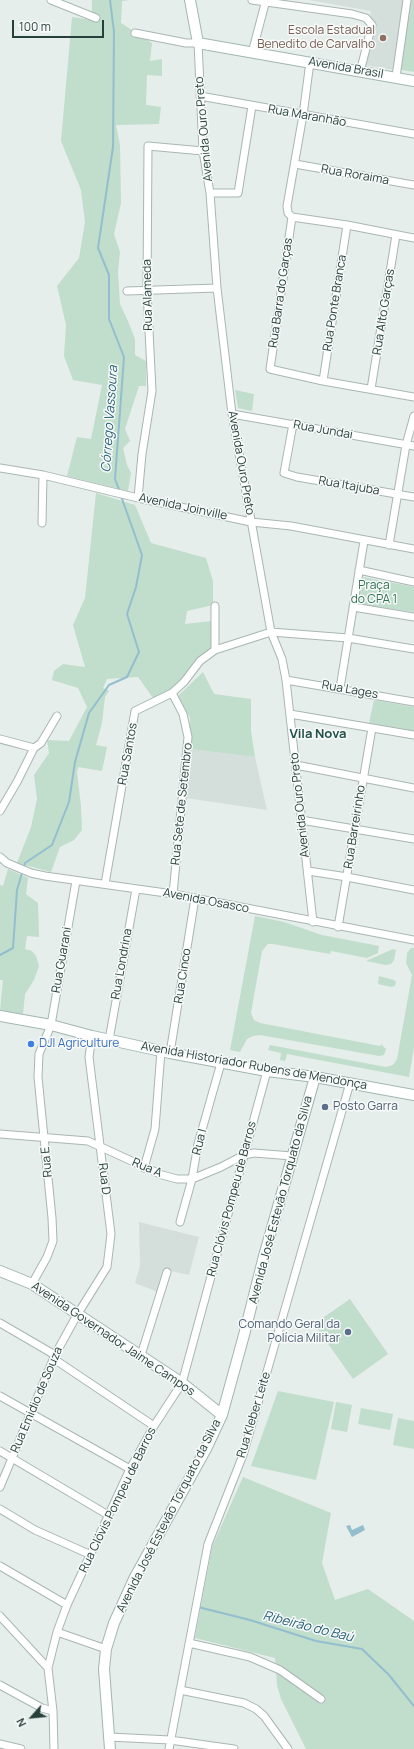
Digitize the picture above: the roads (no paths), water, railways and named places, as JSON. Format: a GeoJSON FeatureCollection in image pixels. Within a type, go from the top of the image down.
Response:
{"type":"FeatureCollection","features":[{"type":"Feature","properties":{"kind":"main road","name":"Avenida Ouro Preto"},"geometry":{"type":"LineString","coordinates":[[190,0],[198,43]]}},
{"type":"Feature","properties":{"kind":"main road","name":"Avenida Brasil"},"geometry":{"type":"LineString","coordinates":[[198,43],[414,81]]}},
{"type":"Feature","properties":{"kind":"main road","name":"Avenida Historiador Rubens de Mendonça"},"geometry":{"type":"LineString","coordinates":[[0,1016],[51,1025],[109,1040],[221,1063],[267,1071],[315,1076],[414,1095]]}},
{"type":"Feature","properties":{"kind":"main road","name":"Avenida José Estevão Torquato da Silva"},"geometry":{"type":"LineString","coordinates":[[110,1749],[104,1669],[106,1649],[114,1623],[134,1579],[207,1447],[222,1414],[315,1076]]}},
{"type":"Feature","properties":{"kind":"main road","name":"Avenida Governador Jaime Campos"},"geometry":{"type":"LineString","coordinates":[[0,1271],[32,1284],[182,1383],[222,1414]]}},
{"type":"Feature","properties":{"kind":"street"},"geometry":{"type":"LineString","coordinates":[[51,0],[96,18]]}},
{"type":"Feature","properties":{"kind":"street"},"geometry":{"type":"LineString","coordinates":[[252,0],[352,14],[366,18],[372,25],[360,72]]}},
{"type":"Feature","properties":{"kind":"street"},"geometry":{"type":"LineString","coordinates":[[396,77],[407,0]]}},
{"type":"Feature","properties":{"kind":"street"},"geometry":{"type":"LineString","coordinates":[[252,53],[266,1]]}},
{"type":"Feature","properties":{"kind":"street","name":"Avenida Brasil"},"geometry":{"type":"LineString","coordinates":[[135,33],[186,43],[198,43]]}},
{"type":"Feature","properties":{"kind":"street","name":"Avenida Ouro Preto"},"geometry":{"type":"LineString","coordinates":[[198,43],[203,151],[210,193],[218,288],[232,414],[272,632],[282,659],[286,680],[313,922]]}},
{"type":"Feature","properties":{"kind":"street"},"geometry":{"type":"LineString","coordinates":[[310,62],[295,164],[286,206],[288,213],[292,217],[347,225],[414,238]]}},
{"type":"Feature","properties":{"kind":"street","name":"Rua Maranhão"},"geometry":{"type":"LineString","coordinates":[[200,96],[414,134]]}},
{"type":"Feature","properties":{"kind":"street"},"geometry":{"type":"LineString","coordinates":[[210,193],[238,193],[252,106]]}},
{"type":"Feature","properties":{"kind":"street","name":"Rua Alameda"},"geometry":{"type":"LineString","coordinates":[[138,498],[142,454],[152,391],[147,290],[148,146],[203,151]]}},
{"type":"Feature","properties":{"kind":"street","name":"Rua Roraima"},"geometry":{"type":"LineString","coordinates":[[295,164],[414,185]]}},
{"type":"Feature","properties":{"kind":"street","name":"Rua Barra do Garças"},"geometry":{"type":"LineString","coordinates":[[292,217],[270,369],[323,381]]}},
{"type":"Feature","properties":{"kind":"street","name":"Rua Ponte Branca"},"geometry":{"type":"LineString","coordinates":[[323,381],[347,225]]}},
{"type":"Feature","properties":{"kind":"street","name":"Rua Alto Garças"},"geometry":{"type":"LineString","coordinates":[[371,389],[396,235]]}},
{"type":"Feature","properties":{"kind":"street"},"geometry":{"type":"LineString","coordinates":[[128,291],[218,288]]}},
{"type":"Feature","properties":{"kind":"street"},"geometry":{"type":"LineString","coordinates":[[323,381],[414,397]]}},
{"type":"Feature","properties":{"kind":"street","name":"Rua Jundai"},"geometry":{"type":"LineString","coordinates":[[232,414],[414,446]]}},
{"type":"Feature","properties":{"kind":"street"},"geometry":{"type":"LineString","coordinates":[[389,545],[406,445],[414,416]]}},
{"type":"Feature","properties":{"kind":"street","name":"Rua Itajuba"},"geometry":{"type":"LineString","coordinates":[[293,424],[284,473],[297,477],[414,497]]}},
{"type":"Feature","properties":{"kind":"street","name":"Avenida Joinville"},"geometry":{"type":"LineString","coordinates":[[0,468],[43,475],[138,498],[251,522],[291,526],[364,541],[414,549]]}},
{"type":"Feature","properties":{"kind":"street"},"geometry":{"type":"LineString","coordinates":[[42,523],[43,475]]}},
{"type":"Feature","properties":{"kind":"street"},"geometry":{"type":"LineString","coordinates":[[340,688],[364,541]]}},
{"type":"Feature","properties":{"kind":"street"},"geometry":{"type":"LineString","coordinates":[[359,570],[414,582]]}},
{"type":"Feature","properties":{"kind":"street"},"geometry":{"type":"LineString","coordinates":[[215,606],[215,650]]}},
{"type":"Feature","properties":{"kind":"street"},"geometry":{"type":"LineString","coordinates":[[353,607],[414,617]]}},
{"type":"Feature","properties":{"kind":"street","name":"Rua Santos"},"geometry":{"type":"LineString","coordinates":[[105,884],[135,711],[172,693],[184,682],[200,661],[215,650],[272,632],[348,638],[414,649]]}},
{"type":"Feature","properties":{"kind":"street","name":"Rua Lages"},"geometry":{"type":"LineString","coordinates":[[286,680],[340,688],[414,702]]}},
{"type":"Feature","properties":{"kind":"street","name":"Rua Sete de Setembro"},"geometry":{"type":"LineString","coordinates":[[172,693],[183,714],[188,737],[173,894]]}},
{"type":"Feature","properties":{"kind":"street"},"geometry":{"type":"LineString","coordinates":[[290,714],[414,735]]}},
{"type":"Feature","properties":{"kind":"street"},"geometry":{"type":"LineString","coordinates":[[0,811],[34,748],[42,743],[57,716]]}},
{"type":"Feature","properties":{"kind":"street","name":"Rua Barreirinho"},"geometry":{"type":"LineString","coordinates":[[338,927],[372,728]]}},
{"type":"Feature","properties":{"kind":"street"},"geometry":{"type":"LineString","coordinates":[[0,739],[34,748]]}},
{"type":"Feature","properties":{"kind":"street"},"geometry":{"type":"LineString","coordinates":[[296,765],[414,788]]}},
{"type":"Feature","properties":{"kind":"street"},"geometry":{"type":"LineString","coordinates":[[301,820],[414,838]]}},
{"type":"Feature","properties":{"kind":"street","name":"Avenida Osasco"},"geometry":{"type":"LineString","coordinates":[[0,857],[7,863],[45,876],[173,894],[338,927],[414,940]]}},
{"type":"Feature","properties":{"kind":"street"},"geometry":{"type":"LineString","coordinates":[[308,871],[414,890]]}},
{"type":"Feature","properties":{"kind":"street","name":"Rua Guarani"},"geometry":{"type":"LineString","coordinates":[[45,1037],[51,1025],[76,881]]}},
{"type":"Feature","properties":{"kind":"street","name":"Rua Londrina"},"geometry":{"type":"LineString","coordinates":[[109,1040],[136,889]]}},
{"type":"Feature","properties":{"kind":"street","name":"Rua Cinco"},"geometry":{"type":"LineString","coordinates":[[144,1168],[155,1129],[165,1052],[195,898]]}},
{"type":"Feature","properties":{"kind":"street","name":"Rua D"},"geometry":{"type":"LineString","coordinates":[[77,1315],[107,1267],[111,1234],[89,1057],[92,1036]]}},
{"type":"Feature","properties":{"kind":"street","name":"Rua E"},"geometry":{"type":"LineString","coordinates":[[32,1284],[47,1257],[53,1241],[45,1138],[38,1077],[39,1054],[45,1037]]}},
{"type":"Feature","properties":{"kind":"street","name":"Rua I"},"geometry":{"type":"LineString","coordinates":[[180,1222],[192,1179],[198,1144],[221,1063]]}},
{"type":"Feature","properties":{"kind":"street","name":"Rua Clóvis Pompeu de Barros"},"geometry":{"type":"LineString","coordinates":[[54,1749],[53,1711],[48,1668],[57,1632],[66,1605],[130,1470],[154,1426],[182,1383],[267,1071]]}},
{"type":"Feature","properties":{"kind":"street","name":"Rua Kleber Leite"},"geometry":{"type":"LineString","coordinates":[[169,1749],[208,1544],[243,1455],[350,1083]]}},
{"type":"Feature","properties":{"kind":"street","name":"Rua A"},"geometry":{"type":"LineString","coordinates":[[0,1134],[88,1141],[144,1168],[177,1179],[192,1179],[221,1167],[244,1155],[254,1153],[292,1156]]}},
{"type":"Feature","properties":{"kind":"street"},"geometry":{"type":"LineString","coordinates":[[141,1355],[167,1272]]}},
{"type":"Feature","properties":{"kind":"street","name":"Rua Emidio de Souza"},"geometry":{"type":"LineString","coordinates":[[0,1488],[55,1357],[77,1315]]}},
{"type":"Feature","properties":{"kind":"street"},"geometry":{"type":"LineString","coordinates":[[0,1323],[55,1357],[154,1426]]}},
{"type":"Feature","properties":{"kind":"street"},"geometry":{"type":"LineString","coordinates":[[0,1396],[130,1470]]}},
{"type":"Feature","properties":{"kind":"street"},"geometry":{"type":"LineString","coordinates":[[0,1451],[108,1515]]}},
{"type":"Feature","properties":{"kind":"street"},"geometry":{"type":"LineString","coordinates":[[0,1509],[35,1530],[90,1555]]}},
{"type":"Feature","properties":{"kind":"street"},"geometry":{"type":"LineString","coordinates":[[0,1566],[66,1605]]}},
{"type":"Feature","properties":{"kind":"street"},"geometry":{"type":"LineString","coordinates":[[0,1616],[48,1668]]}},
{"type":"Feature","properties":{"kind":"street"},"geometry":{"type":"LineString","coordinates":[[57,1632],[106,1649]]}},
{"type":"Feature","properties":{"kind":"street"},"geometry":{"type":"LineString","coordinates":[[189,1643],[250,1657],[280,1670],[321,1699]]}},
{"type":"Feature","properties":{"kind":"street"},"geometry":{"type":"LineString","coordinates":[[0,1685],[42,1708],[53,1711]]}},
{"type":"Feature","properties":{"kind":"street"},"geometry":{"type":"LineString","coordinates":[[180,1690],[244,1703],[256,1709],[264,1716],[288,1749]]}},
{"type":"Feature","properties":{"kind":"street"},"geometry":{"type":"LineString","coordinates":[[109,1737],[170,1740],[234,1749]]}},
{"type":"Feature","properties":{"kind":"street"},"geometry":{"type":"LineString","coordinates":[[0,1744],[21,1749]]}},
{"type":"Feature","properties":{"kind":"water"},"geometry":{"type":"Polygon","coordinates":[[[350,1525],[352,1530],[363,1525],[365,1530],[352,1537],[346,1526],[350,1525]]]}},
{"type":"Feature","properties":{"kind":"waterway","name":"Córrego Vassoura"},"geometry":{"type":"LineString","coordinates":[[110,0],[114,32],[113,147],[98,248],[109,275],[109,319],[124,357],[115,479],[120,492]]}},
{"type":"Feature","properties":{"kind":"waterway","name":"Córrego Vassoura"},"geometry":{"type":"LineString","coordinates":[[0,955],[13,948],[17,890],[25,863],[52,845],[69,802],[75,762],[89,713],[109,685],[127,677],[139,652],[127,614],[136,587],[142,555],[121,496]]}},
{"type":"Feature","properties":{"kind":"waterway","name":"Ribeirão do Baú"},"geometry":{"type":"LineString","coordinates":[[198,1607],[250,1620],[316,1641],[362,1649],[389,1675],[414,1706]]}},
{"type":"Feature","properties":{"kind":"place","name":"Escola Estadual Benedito de Carvalho"},"geometry":{"type":"Point","coordinates":[383,38]}},
{"type":"Feature","properties":{"kind":"place","name":"DJI Agriculture"},"geometry":{"type":"Point","coordinates":[31,1044]}},
{"type":"Feature","properties":{"kind":"place","name":"Posto Garra"},"geometry":{"type":"Point","coordinates":[325,1107]}},
{"type":"Feature","properties":{"kind":"place","name":"Comando Geral da Polícia Militar"},"geometry":{"type":"Point","coordinates":[348,1332]}},
{"type":"Feature","properties":{"kind":"district","name":"Vila Nova"},"geometry":{"type":"Point","coordinates":[318,734]}},
{"type":"Feature","properties":{"kind":"park label","name":"Praça do CPA 1"},"geometry":{"type":"Point","coordinates":[374,593]}}]}
